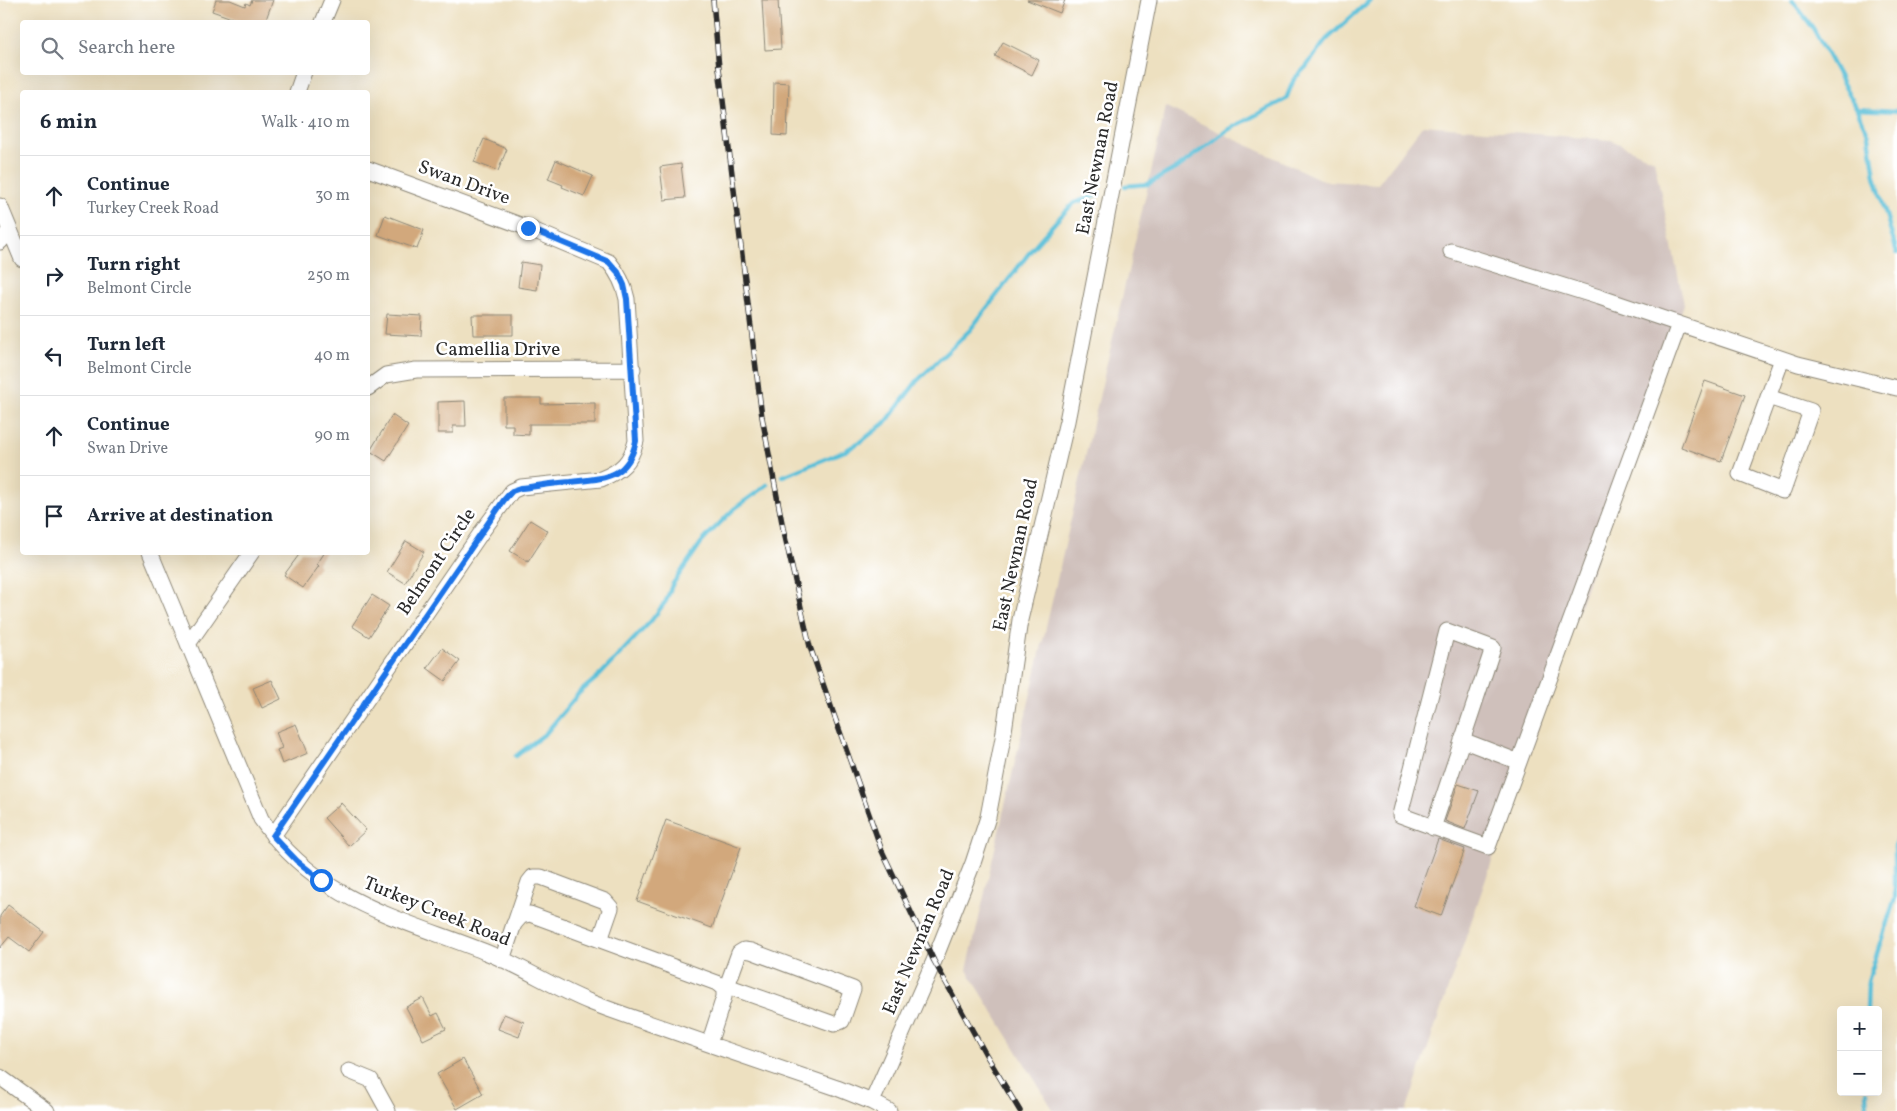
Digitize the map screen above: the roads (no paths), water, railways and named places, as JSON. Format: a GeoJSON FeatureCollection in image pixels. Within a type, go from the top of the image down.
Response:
{"type":"FeatureCollection","features":[{"type":"Feature","properties":{"kind":"street"},"geometry":{"type":"LineString","coordinates":[[324,20],[332,0]]}},
{"type":"Feature","properties":{"kind":"street","name":"East Newnan Road"},"geometry":{"type":"LineString","coordinates":[[872,1102],[934,961],[973,863],[988,817],[1003,738],[1020,620],[1069,411],[1149,0]]}},
{"type":"Feature","properties":{"kind":"street"},"geometry":{"type":"LineString","coordinates":[[298,90],[303,75]]}},
{"type":"Feature","properties":{"kind":"street","name":"Swan Drive"},"geometry":{"type":"LineString","coordinates":[[370,170],[528,228],[609,262],[618,272],[626,292],[633,369]]}},
{"type":"Feature","properties":{"kind":"street"},"geometry":{"type":"LineString","coordinates":[[0,206],[5,236],[20,256]]}},
{"type":"Feature","properties":{"kind":"street"},"geometry":{"type":"LineString","coordinates":[[1451,250],[1599,297],[1782,359],[1897,388]]}},
{"type":"Feature","properties":{"kind":"street"},"geometry":{"type":"LineString","coordinates":[[1433,828],[1493,648],[1447,631],[1400,815],[1433,828],[1488,847],[1679,324]]}},
{"type":"Feature","properties":{"kind":"street"},"geometry":{"type":"LineString","coordinates":[[1768,396],[1811,411],[1783,490],[1740,474],[1768,396],[1782,359]]}},
{"type":"Feature","properties":{"kind":"street","name":"Camellia Drive"},"geometry":{"type":"LineString","coordinates":[[370,387],[386,375],[416,370],[633,369]]}},
{"type":"Feature","properties":{"kind":"street","name":"Belmont Circle"},"geometry":{"type":"LineString","coordinates":[[273,836],[482,530],[512,491],[521,488],[601,479],[625,467],[633,452],[636,441],[633,369]]}},
{"type":"Feature","properties":{"kind":"street","name":"Turkey Creek Road"},"geometry":{"type":"LineString","coordinates":[[151,555],[261,819],[273,836],[297,861],[321,880],[376,912],[502,960],[590,1002],[872,1102],[889,1111]]}},
{"type":"Feature","properties":{"kind":"street"},"geometry":{"type":"LineString","coordinates":[[188,644],[250,555]]}},
{"type":"Feature","properties":{"kind":"street"},"geometry":{"type":"LineString","coordinates":[[1462,740],[1519,762]]}},
{"type":"Feature","properties":{"kind":"street"},"geometry":{"type":"LineString","coordinates":[[502,960],[529,882],[533,877],[540,877],[605,901],[611,908],[600,940]]}},
{"type":"Feature","properties":{"kind":"street"},"geometry":{"type":"LineString","coordinates":[[514,924],[520,916],[530,914],[717,982],[726,988],[834,1024],[842,1021],[853,989],[796,967],[744,950],[739,953],[726,988],[709,1044]]}},
{"type":"Feature","properties":{"kind":"street"},"geometry":{"type":"LineString","coordinates":[[349,1071],[371,1080],[388,1111]]}},
{"type":"Feature","properties":{"kind":"street"},"geometry":{"type":"LineString","coordinates":[[0,1077],[47,1111]]}},
{"type":"Feature","properties":{"kind":"waterway"},"geometry":{"type":"LineString","coordinates":[[1125,186],[1148,184],[1180,166],[1226,131],[1286,99],[1294,79],[1306,67],[1326,40],[1370,0]]}},
{"type":"Feature","properties":{"kind":"waterway"},"geometry":{"type":"LineString","coordinates":[[1792,0],[1813,28],[1857,109],[1869,136],[1875,176],[1897,253]]}},
{"type":"Feature","properties":{"kind":"waterway"},"geometry":{"type":"LineString","coordinates":[[1857,109],[1897,111]]}},
{"type":"Feature","properties":{"kind":"waterway"},"geometry":{"type":"LineString","coordinates":[[783,476],[845,451],[863,440],[887,421],[917,381],[970,330],[1036,244],[1059,218],[1074,203],[1099,194]]}},
{"type":"Feature","properties":{"kind":"waterway"},"geometry":{"type":"LineString","coordinates":[[516,756],[546,733],[579,693],[600,675],[651,621],[666,601],[672,585],[701,543],[734,509],[767,485]]}},
{"type":"Feature","properties":{"kind":"waterway"},"geometry":{"type":"LineString","coordinates":[[1867,1006],[1868,981],[1895,898],[1895,846],[1897,838]]}},
{"type":"Feature","properties":{"kind":"waterway"},"geometry":{"type":"LineString","coordinates":[[1866,1096],[1867,1111]]}},
{"type":"Feature","properties":{"kind":"railway"},"geometry":{"type":"LineString","coordinates":[[713,0],[719,68],[762,417],[783,528],[810,647],[882,851],[934,961],[985,1053],[1020,1111]]}}]}
